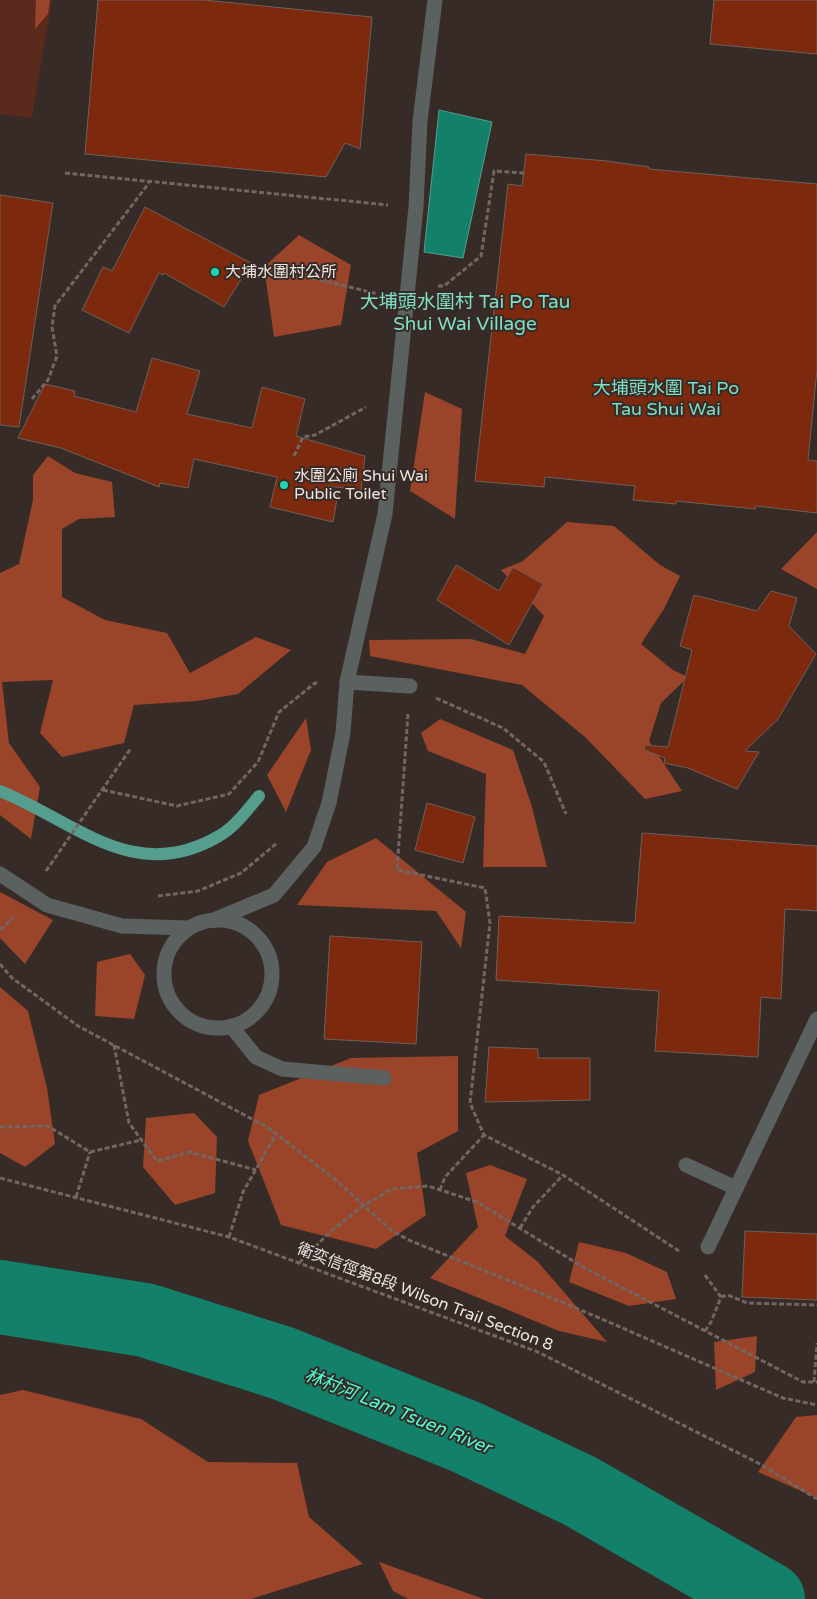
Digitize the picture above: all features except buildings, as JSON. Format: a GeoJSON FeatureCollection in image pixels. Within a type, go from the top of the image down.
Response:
{"type":"FeatureCollection","features":[{"type":"Feature","properties":{"kind":"street"},"geometry":{"type":"LineString","coordinates":[[0,874],[47,905],[122,926],[188,928],[214,920],[274,894],[314,847],[328,803],[343,733],[347,682],[385,514],[416,208],[420,121],[435,0]]}},
{"type":"Feature","properties":{"kind":"street"},"geometry":{"type":"LineString","coordinates":[[347,682],[410,686]]}},
{"type":"Feature","properties":{"kind":"street"},"geometry":{"type":"LineString","coordinates":[[188,928],[170,947],[163,972],[169,999],[186,1019],[195,1024],[214,1028],[231,1026],[253,1016],[265,1002],[270,989],[272,971],[263,944],[257,936],[241,925],[214,920]]}},
{"type":"Feature","properties":{"kind":"street"},"geometry":{"type":"LineString","coordinates":[[708,1247],[817,1019]]}},
{"type":"Feature","properties":{"kind":"street"},"geometry":{"type":"LineString","coordinates":[[231,1026],[256,1057],[282,1069],[384,1078]]}},
{"type":"Feature","properties":{"kind":"street"},"geometry":{"type":"LineString","coordinates":[[686,1165],[736,1188]]}},
{"type":"Feature","properties":{"kind":"path"},"geometry":{"type":"LineString","coordinates":[[408,286],[444,286],[481,256],[494,171],[524,173]]}},
{"type":"Feature","properties":{"kind":"path"},"geometry":{"type":"LineString","coordinates":[[65,173],[416,208]]}},
{"type":"Feature","properties":{"kind":"path"},"geometry":{"type":"LineString","coordinates":[[32,399],[48,380],[57,356],[52,327],[55,306],[149,182]]}},
{"type":"Feature","properties":{"kind":"path"},"geometry":{"type":"LineString","coordinates":[[276,269],[384,295]]}},
{"type":"Feature","properties":{"kind":"path"},"geometry":{"type":"LineString","coordinates":[[294,456],[303,437],[315,435],[374,403]]}},
{"type":"Feature","properties":{"kind":"path"},"geometry":{"type":"LineString","coordinates":[[103,790],[177,806],[229,794],[258,762],[279,712],[315,683],[347,682]]}},
{"type":"Feature","properties":{"kind":"path"},"geometry":{"type":"LineString","coordinates":[[566,814],[544,762],[503,728],[410,686],[398,870],[485,888],[490,923],[470,1103],[484,1135],[562,1176],[685,1255]]}},
{"type":"Feature","properties":{"kind":"path"},"geometry":{"type":"LineString","coordinates":[[48,867],[131,748]]}},
{"type":"Feature","properties":{"kind":"path"},"geometry":{"type":"LineString","coordinates":[[155,896],[198,891],[241,873],[283,837]]}},
{"type":"Feature","properties":{"kind":"path"},"geometry":{"type":"LineString","coordinates":[[45,874],[53,877]]}},
{"type":"Feature","properties":{"kind":"path"},"geometry":{"type":"LineString","coordinates":[[0,964],[12,978],[71,1020],[267,1127],[336,1180],[392,1231],[411,1242],[567,1304],[783,1398],[817,1405]]}},
{"type":"Feature","properties":{"kind":"path"},"geometry":{"type":"LineString","coordinates":[[114,1045],[129,1123],[157,1161],[190,1152],[256,1170]]}},
{"type":"Feature","properties":{"kind":"path"},"geometry":{"type":"LineString","coordinates":[[0,1127],[48,1126],[90,1152],[141,1140]]}},
{"type":"Feature","properties":{"kind":"path"},"geometry":{"type":"LineString","coordinates":[[229,1237],[243,1192],[276,1134]]}},
{"type":"Feature","properties":{"kind":"path"},"geometry":{"type":"LineString","coordinates":[[440,1190],[445,1177],[484,1135]]}},
{"type":"Feature","properties":{"kind":"path"},"geometry":{"type":"LineString","coordinates":[[76,1197],[90,1152]]}},
{"type":"Feature","properties":{"kind":"path"},"geometry":{"type":"LineString","coordinates":[[520,1228],[533,1207],[562,1176]]}},
{"type":"Feature","properties":{"kind":"path","name":"衛奕信徑第8段 Wilson Trail Section 8"},"geometry":{"type":"LineString","coordinates":[[0,1178],[229,1237],[538,1352],[760,1464],[817,1499]]}},
{"type":"Feature","properties":{"kind":"path"},"geometry":{"type":"LineString","coordinates":[[300,1263],[330,1232],[364,1205],[392,1189],[428,1186],[477,1202],[583,1267],[804,1382],[815,1382],[817,1343]]}},
{"type":"Feature","properties":{"kind":"path"},"geometry":{"type":"LineString","coordinates":[[699,1268],[721,1296]]}},
{"type":"Feature","properties":{"kind":"path"},"geometry":{"type":"LineString","coordinates":[[721,1296],[728,1294],[746,1303],[817,1305]]}},
{"type":"Feature","properties":{"kind":"path"},"geometry":{"type":"LineString","coordinates":[[705,1331],[711,1322],[721,1296]]}},
{"type":"Feature","properties":{"kind":"shaded area"},"geometry":{"type":"Polygon","coordinates":[[[0,0],[52,0],[32,118],[0,114],[0,0]]]}},
{"type":"Feature","properties":{"kind":"shaded area"},"geometry":{"type":"Polygon","coordinates":[[[36,0],[50,0],[48,14],[35,29],[36,0]]]}},
{"type":"Feature","properties":{"kind":"shaded area"},"geometry":{"type":"Polygon","coordinates":[[[439,110],[492,122],[463,258],[424,252],[439,110]]]}},
{"type":"Feature","properties":{"kind":"shaded area"},"geometry":{"type":"Polygon","coordinates":[[[299,235],[351,265],[341,325],[274,337],[264,267],[299,235]]]}},
{"type":"Feature","properties":{"kind":"shaded area"},"geometry":{"type":"Polygon","coordinates":[[[425,392],[462,409],[455,519],[410,491],[425,392]]]}},
{"type":"Feature","properties":{"kind":"shaded area"},"geometry":{"type":"Polygon","coordinates":[[[48,456],[75,473],[112,482],[115,517],[79,519],[62,529],[62,597],[105,620],[167,633],[190,673],[256,637],[291,650],[238,694],[197,701],[134,705],[124,743],[62,757],[40,733],[53,680],[2,682],[9,743],[40,787],[31,839],[0,815],[0,573],[19,564],[33,500],[33,475],[48,456]]]}},
{"type":"Feature","properties":{"kind":"shaded area"},"geometry":{"type":"Polygon","coordinates":[[[567,522],[614,526],[660,565],[680,576],[664,609],[641,644],[673,670],[688,677],[661,703],[649,741],[682,791],[645,799],[585,737],[522,685],[370,656],[369,640],[471,639],[525,654],[544,616],[501,570],[523,561],[567,522]]]}},
{"type":"Feature","properties":{"kind":"shaded area"},"geometry":{"type":"Polygon","coordinates":[[[817,532],[817,589],[781,569],[817,532]]]}},
{"type":"Feature","properties":{"kind":"shaded area"},"geometry":{"type":"Polygon","coordinates":[[[306,718],[311,750],[286,812],[267,775],[306,718]]]}},
{"type":"Feature","properties":{"kind":"shaded area"},"geometry":{"type":"Polygon","coordinates":[[[440,719],[513,750],[532,807],[547,867],[483,867],[486,774],[428,751],[421,733],[440,719]]]}},
{"type":"Feature","properties":{"kind":"shaded area"},"geometry":{"type":"Polygon","coordinates":[[[376,838],[466,912],[461,948],[436,911],[297,905],[327,862],[376,838]]]}},
{"type":"Feature","properties":{"kind":"shaded area"},"geometry":{"type":"Polygon","coordinates":[[[0,892],[53,920],[25,964],[0,938],[0,892]]]}},
{"type":"Feature","properties":{"kind":"shaded area"},"geometry":{"type":"Polygon","coordinates":[[[130,954],[145,975],[134,1019],[95,1016],[97,962],[130,954]]]}},
{"type":"Feature","properties":{"kind":"shaded area"},"geometry":{"type":"Polygon","coordinates":[[[0,987],[28,1011],[47,1088],[55,1144],[25,1167],[0,1153],[0,987]]]}},
{"type":"Feature","properties":{"kind":"shaded area"},"geometry":{"type":"Polygon","coordinates":[[[458,1056],[458,1131],[417,1153],[426,1215],[376,1249],[281,1225],[248,1141],[259,1095],[351,1058],[458,1056]]]}},
{"type":"Feature","properties":{"kind":"shaded area"},"geometry":{"type":"Polygon","coordinates":[[[194,1113],[217,1137],[215,1193],[175,1205],[143,1167],[146,1118],[194,1113]]]}},
{"type":"Feature","properties":{"kind":"shaded area"},"geometry":{"type":"Polygon","coordinates":[[[490,1165],[527,1179],[505,1236],[538,1262],[607,1342],[559,1331],[430,1278],[478,1227],[466,1173],[490,1165]]]}},
{"type":"Feature","properties":{"kind":"shaded area"},"geometry":{"type":"Polygon","coordinates":[[[579,1242],[626,1253],[667,1272],[676,1299],[629,1306],[569,1282],[579,1242]]]}},
{"type":"Feature","properties":{"kind":"shaded area"},"geometry":{"type":"Polygon","coordinates":[[[757,1336],[755,1372],[716,1390],[714,1342],[757,1336]]]}},
{"type":"Feature","properties":{"kind":"shaded area"},"geometry":{"type":"Polygon","coordinates":[[[23,1390],[141,1419],[208,1462],[297,1463],[309,1517],[363,1564],[251,1599],[0,1599],[0,1395],[23,1390]]]}},
{"type":"Feature","properties":{"kind":"shaded area"},"geometry":{"type":"Polygon","coordinates":[[[817,1415],[817,1498],[758,1472],[796,1417],[817,1415]]]}},
{"type":"Feature","properties":{"kind":"shaded area"},"geometry":{"type":"Polygon","coordinates":[[[379,1562],[484,1599],[408,1599],[393,1591],[379,1562]]]}},
{"type":"Feature","properties":{"kind":"waterway"},"geometry":{"type":"LineString","coordinates":[[0,791],[106,844],[132,852],[159,854],[188,850],[225,833],[259,796]]}},
{"type":"Feature","properties":{"kind":"waterway","name":"林村河 Lam Tsuen River"},"geometry":{"type":"LineString","coordinates":[[0,1297],[145,1320],[282,1363],[466,1437],[580,1491],[768,1599]]}},
{"type":"Feature","properties":{"kind":"place","name":"大埔水圍村公所"},"geometry":{"type":"Point","coordinates":[215,272]}},
{"type":"Feature","properties":{"kind":"place","name":"水圍公廁 Shui Wai Public Toilet"},"geometry":{"type":"Point","coordinates":[284,485]}},
{"type":"Feature","properties":{"kind":"district","name":"大埔頭水圍村 Tai Po Tau Shui Wai Village"},"geometry":{"type":"Point","coordinates":[465,313]}},
{"type":"Feature","properties":{"kind":"district","name":"大埔頭水圍 Tai Po Tau Shui Wai"},"geometry":{"type":"Point","coordinates":[666,398]}}]}
